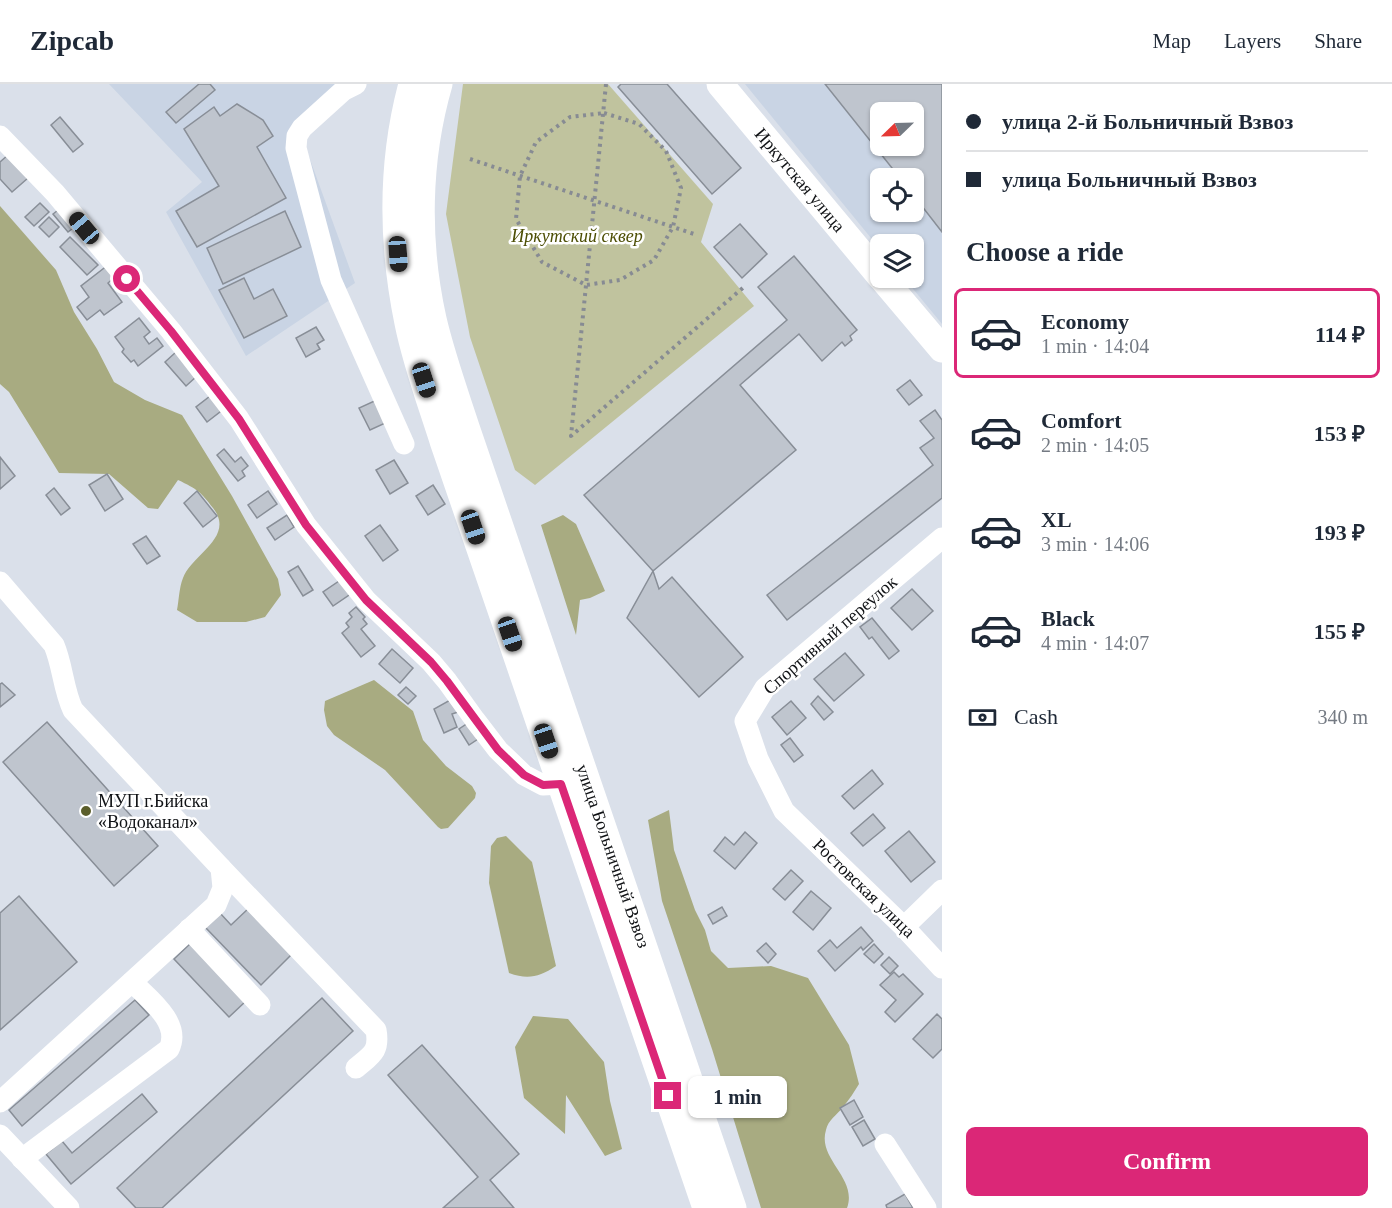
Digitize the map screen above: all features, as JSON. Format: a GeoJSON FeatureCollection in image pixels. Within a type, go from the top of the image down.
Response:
{"type":"FeatureCollection","features":[{"type":"Feature","properties":{"kind":"main road","name":"улица Больничный Взвоз"},"geometry":{"type":"LineString","coordinates":[[412,84],[399,154],[396,216],[400,272],[409,325],[444,441],[706,1208]]}},
{"type":"Feature","properties":{"kind":"main road","name":"улица Больничный Взвоз"},"geometry":{"type":"LineString","coordinates":[[439,84],[424,157],[421,215],[425,269],[434,320],[468,433],[733,1208]]}},
{"type":"Feature","properties":{"kind":"main road","name":"Иркутская улица"},"geometry":{"type":"LineString","coordinates":[[720,84],[870,264]]}},
{"type":"Feature","properties":{"kind":"main road","name":"Иркутская улица"},"geometry":{"type":"LineString","coordinates":[[890,288],[942,349]]}},
{"type":"Feature","properties":{"kind":"street"},"geometry":{"type":"LineString","coordinates":[[356,84],[344,90],[302,128],[297,136],[296,148],[331,280],[404,444]]}},
{"type":"Feature","properties":{"kind":"street"},"geometry":{"type":"LineString","coordinates":[[0,135],[55,193],[171,331],[239,419],[306,525],[366,600],[431,662],[498,750],[524,775],[543,785],[561,784]]}},
{"type":"Feature","properties":{"kind":"street","name":"Спортивный переулок"},"geometry":{"type":"LineString","coordinates":[[784,811],[758,759],[745,721],[765,688],[942,538]]}},
{"type":"Feature","properties":{"kind":"street"},"geometry":{"type":"LineString","coordinates":[[0,582],[54,645],[59,657],[63,684],[73,710],[376,1030],[378,1045],[376,1051],[356,1068]]}},
{"type":"Feature","properties":{"kind":"street","name":"Ростовская улица"},"geometry":{"type":"LineString","coordinates":[[784,811],[904,927],[942,968]]}},
{"type":"Feature","properties":{"kind":"street"},"geometry":{"type":"LineString","coordinates":[[0,1102],[216,905],[224,888],[221,868]]}},
{"type":"Feature","properties":{"kind":"street"},"geometry":{"type":"LineString","coordinates":[[904,927],[942,890]]}},
{"type":"Feature","properties":{"kind":"street"},"geometry":{"type":"LineString","coordinates":[[189,929],[260,1005]]}},
{"type":"Feature","properties":{"kind":"street"},"geometry":{"type":"LineString","coordinates":[[22,1158],[169,1049],[172,1043],[171,1028],[158,1007],[132,981]]}},
{"type":"Feature","properties":{"kind":"street"},"geometry":{"type":"LineString","coordinates":[[0,1135],[69,1208]]}},
{"type":"Feature","properties":{"kind":"street"},"geometry":{"type":"LineString","coordinates":[[885,1144],[926,1208]]}},
{"type":"Feature","properties":{"kind":"path"},"geometry":{"type":"LineString","coordinates":[[606,84],[571,436],[745,286]]}},
{"type":"Feature","properties":{"kind":"path"},"geometry":{"type":"LineString","coordinates":[[604,113],[639,124],[666,151],[681,188],[673,227],[654,260],[620,280],[586,285],[542,262],[516,219],[520,176],[536,142],[570,117],[604,113]]}},
{"type":"Feature","properties":{"kind":"path"},"geometry":{"type":"LineString","coordinates":[[470,159],[694,234]]}},
{"type":"Feature","properties":{"kind":"shaded area"},"geometry":{"type":"Polygon","coordinates":[[[109,84],[342,84],[296,121],[355,283],[246,356],[166,212],[202,182],[109,84]]]}},
{"type":"Feature","properties":{"kind":"shaded area"},"geometry":{"type":"Polygon","coordinates":[[[745,84],[942,84],[942,324],[912,288],[924,288],[924,234],[870,234],[870,237],[745,84]]]}},
{"type":"Feature","properties":{"kind":"green space","name":"Иркутский сквер"},"geometry":{"type":"Polygon","coordinates":[[[463,84],[608,84],[713,204],[701,242],[754,306],[535,485],[515,470],[470,337],[446,214],[463,84]]]}},
{"type":"Feature","properties":{"kind":"green space"},"geometry":{"type":"Polygon","coordinates":[[[0,206],[56,270],[74,312],[114,382],[145,400],[182,415],[232,496],[278,579],[281,595],[265,617],[246,622],[197,622],[177,610],[183,578],[194,561],[216,537],[219,518],[213,508],[198,491],[178,480],[158,509],[148,508],[109,474],[59,473],[9,392],[0,384],[0,206]]]}},
{"type":"Feature","properties":{"kind":"green space"},"geometry":{"type":"Polygon","coordinates":[[[563,515],[576,524],[605,591],[580,600],[576,635],[541,525],[563,515]]]}},
{"type":"Feature","properties":{"kind":"green space"},"geometry":{"type":"Polygon","coordinates":[[[374,680],[413,711],[423,740],[446,766],[472,786],[476,793],[475,798],[448,828],[438,827],[385,770],[334,735],[327,726],[325,701],[374,680]]]}},
{"type":"Feature","properties":{"kind":"green space"},"geometry":{"type":"Polygon","coordinates":[[[669,810],[674,850],[711,951],[728,968],[771,966],[808,978],[849,1045],[859,1084],[829,1123],[825,1140],[827,1150],[847,1187],[849,1197],[847,1208],[761,1208],[712,1049],[662,901],[648,820],[669,810]]]}},
{"type":"Feature","properties":{"kind":"green space"},"geometry":{"type":"Polygon","coordinates":[[[506,836],[532,862],[556,966],[533,976],[509,973],[489,883],[491,846],[497,838],[506,836]]]}},
{"type":"Feature","properties":{"kind":"green space"},"geometry":{"type":"Polygon","coordinates":[[[533,1016],[568,1019],[604,1062],[610,1101],[622,1149],[605,1156],[566,1095],[565,1134],[524,1098],[515,1047],[533,1016]]]}},
{"type":"Feature","properties":{"kind":"building"},"geometry":{"type":"Polygon","coordinates":[[[199,84],[210,84],[215,90],[176,123],[166,112],[199,84]]]}},
{"type":"Feature","properties":{"kind":"building"},"geometry":{"type":"Polygon","coordinates":[[[621,84],[667,84],[741,168],[712,194],[618,87],[621,84]]]}},
{"type":"Feature","properties":{"kind":"building"},"geometry":{"type":"Polygon","coordinates":[[[825,84],[942,84],[942,232],[924,209],[924,168],[892,168],[882,156],[924,156],[924,102],[870,102],[870,140],[825,84]]]}},
{"type":"Feature","properties":{"kind":"building"},"geometry":{"type":"Polygon","coordinates":[[[237,104],[263,120],[273,136],[257,147],[286,198],[197,247],[176,211],[219,186],[184,129],[214,107],[220,116],[237,104]]]}},
{"type":"Feature","properties":{"kind":"building"},"geometry":{"type":"Polygon","coordinates":[[[60,117],[83,144],[73,152],[51,125],[60,117]]]}},
{"type":"Feature","properties":{"kind":"building"},"geometry":{"type":"Polygon","coordinates":[[[8,155],[28,178],[12,192],[0,179],[0,162],[8,155]]]}},
{"type":"Feature","properties":{"kind":"building"},"geometry":{"type":"Polygon","coordinates":[[[40,203],[49,212],[34,226],[25,217],[40,203]]]}},
{"type":"Feature","properties":{"kind":"building"},"geometry":{"type":"Polygon","coordinates":[[[62,207],[77,225],[68,232],[53,214],[62,207]]]}},
{"type":"Feature","properties":{"kind":"building"},"geometry":{"type":"Polygon","coordinates":[[[285,211],[301,247],[223,284],[207,248],[285,211]]]}},
{"type":"Feature","properties":{"kind":"building"},"geometry":{"type":"Polygon","coordinates":[[[49,217],[59,227],[49,237],[39,227],[49,217]]]}},
{"type":"Feature","properties":{"kind":"building"},"geometry":{"type":"Polygon","coordinates":[[[740,224],[767,254],[742,278],[714,247],[740,224]]]}},
{"type":"Feature","properties":{"kind":"building"},"geometry":{"type":"Polygon","coordinates":[[[70,237],[98,265],[87,275],[60,247],[70,237]]]}},
{"type":"Feature","properties":{"kind":"building"},"geometry":{"type":"Polygon","coordinates":[[[794,256],[857,330],[850,336],[852,340],[845,346],[842,342],[822,361],[799,334],[740,385],[796,450],[653,571],[584,495],[787,320],[758,287],[794,256]]]}},
{"type":"Feature","properties":{"kind":"building"},"geometry":{"type":"Polygon","coordinates":[[[108,265],[116,276],[108,283],[122,302],[104,315],[100,310],[87,320],[77,307],[89,297],[81,286],[108,265]]]}},
{"type":"Feature","properties":{"kind":"building"},"geometry":{"type":"Polygon","coordinates":[[[244,278],[254,299],[273,289],[287,316],[244,338],[219,290],[244,278]]]}},
{"type":"Feature","properties":{"kind":"building"},"geometry":{"type":"Polygon","coordinates":[[[139,318],[150,332],[144,337],[149,344],[157,338],[163,346],[138,366],[134,360],[131,362],[122,352],[124,349],[115,337],[139,318]]]}},
{"type":"Feature","properties":{"kind":"building"},"geometry":{"type":"Polygon","coordinates":[[[316,327],[324,340],[317,344],[320,349],[306,357],[296,338],[316,327]]]}},
{"type":"Feature","properties":{"kind":"building"},"geometry":{"type":"Polygon","coordinates":[[[176,352],[197,376],[186,386],[165,362],[176,352]]]}},
{"type":"Feature","properties":{"kind":"building"},"geometry":{"type":"Polygon","coordinates":[[[910,380],[922,395],[909,405],[897,390],[910,380]]]}},
{"type":"Feature","properties":{"kind":"building"},"geometry":{"type":"Polygon","coordinates":[[[214,393],[225,408],[207,422],[196,407],[214,393]]]}},
{"type":"Feature","properties":{"kind":"building"},"geometry":{"type":"Polygon","coordinates":[[[381,398],[392,420],[370,430],[359,408],[381,398]]]}},
{"type":"Feature","properties":{"kind":"building"},"geometry":{"type":"Polygon","coordinates":[[[935,410],[942,420],[942,498],[787,620],[767,595],[933,465],[920,448],[934,438],[920,421],[935,410]]]}},
{"type":"Feature","properties":{"kind":"building"},"geometry":{"type":"Polygon","coordinates":[[[224,449],[235,462],[241,457],[248,466],[242,471],[245,476],[238,481],[217,455],[224,449]]]}},
{"type":"Feature","properties":{"kind":"building"},"geometry":{"type":"Polygon","coordinates":[[[0,457],[15,476],[0,489],[0,457]]]}},
{"type":"Feature","properties":{"kind":"building"},"geometry":{"type":"Polygon","coordinates":[[[394,460],[408,483],[390,494],[376,470],[394,460]]]}},
{"type":"Feature","properties":{"kind":"building"},"geometry":{"type":"Polygon","coordinates":[[[107,474],[123,499],[105,511],[89,485],[107,474]]]}},
{"type":"Feature","properties":{"kind":"building"},"geometry":{"type":"Polygon","coordinates":[[[433,485],[445,504],[428,515],[416,496],[433,485]]]}},
{"type":"Feature","properties":{"kind":"building"},"geometry":{"type":"Polygon","coordinates":[[[54,488],[70,508],[61,515],[46,495],[54,488]]]}},
{"type":"Feature","properties":{"kind":"building"},"geometry":{"type":"Polygon","coordinates":[[[197,491],[217,516],[203,527],[184,503],[197,491]]]}},
{"type":"Feature","properties":{"kind":"building"},"geometry":{"type":"Polygon","coordinates":[[[268,491],[277,504],[257,518],[248,505],[268,491]]]}},
{"type":"Feature","properties":{"kind":"building"},"geometry":{"type":"Polygon","coordinates":[[[287,515],[294,527],[275,540],[267,528],[287,515]]]}},
{"type":"Feature","properties":{"kind":"building"},"geometry":{"type":"Polygon","coordinates":[[[380,525],[398,550],[383,561],[365,536],[380,525]]]}},
{"type":"Feature","properties":{"kind":"building"},"geometry":{"type":"Polygon","coordinates":[[[146,536],[160,556],[147,564],[133,544],[146,536]]]}},
{"type":"Feature","properties":{"kind":"building"},"geometry":{"type":"Polygon","coordinates":[[[298,566],[313,590],[303,596],[288,572],[298,566]]]}},
{"type":"Feature","properties":{"kind":"building"},"geometry":{"type":"Polygon","coordinates":[[[653,571],[659,589],[672,577],[743,657],[699,697],[627,618],[653,571]]]}},
{"type":"Feature","properties":{"kind":"building"},"geometry":{"type":"Polygon","coordinates":[[[342,579],[352,593],[333,606],[323,592],[342,579]]]}},
{"type":"Feature","properties":{"kind":"building"},"geometry":{"type":"Polygon","coordinates":[[[912,589],[933,611],[912,630],[891,608],[912,589]]]}},
{"type":"Feature","properties":{"kind":"building"},"geometry":{"type":"Polygon","coordinates":[[[356,607],[365,617],[363,619],[367,624],[361,629],[375,646],[361,657],[342,633],[349,627],[346,623],[352,617],[349,613],[356,607]]]}},
{"type":"Feature","properties":{"kind":"building"},"geometry":{"type":"Polygon","coordinates":[[[872,618],[899,651],[889,659],[872,637],[869,639],[860,627],[872,618]]]}},
{"type":"Feature","properties":{"kind":"building"},"geometry":{"type":"Polygon","coordinates":[[[392,649],[413,668],[400,683],[379,664],[392,649]]]}},
{"type":"Feature","properties":{"kind":"building"},"geometry":{"type":"Polygon","coordinates":[[[845,653],[864,675],[834,701],[814,679],[845,653]]]}},
{"type":"Feature","properties":{"kind":"building"},"geometry":{"type":"Polygon","coordinates":[[[2,683],[15,695],[0,707],[0,684],[2,683]]]}},
{"type":"Feature","properties":{"kind":"building"},"geometry":{"type":"Polygon","coordinates":[[[406,687],[416,696],[408,704],[398,695],[406,687]]]}},
{"type":"Feature","properties":{"kind":"building"},"geometry":{"type":"Polygon","coordinates":[[[818,696],[833,712],[824,720],[811,704],[818,696]]]}},
{"type":"Feature","properties":{"kind":"building"},"geometry":{"type":"Polygon","coordinates":[[[452,699],[458,712],[452,714],[457,727],[444,733],[434,709],[452,699]]]}},
{"type":"Feature","properties":{"kind":"building"},"geometry":{"type":"Polygon","coordinates":[[[791,701],[806,718],[787,735],[772,717],[791,701]]]}},
{"type":"Feature","properties":{"kind":"building"},"geometry":{"type":"Polygon","coordinates":[[[47,722],[158,846],[114,886],[3,762],[47,722]]]}},
{"type":"Feature","properties":{"kind":"building"},"geometry":{"type":"Polygon","coordinates":[[[468,723],[478,739],[469,745],[459,729],[468,723]]]}},
{"type":"Feature","properties":{"kind":"building"},"geometry":{"type":"Polygon","coordinates":[[[790,738],[803,755],[794,762],[781,745],[790,738]]]}},
{"type":"Feature","properties":{"kind":"building"},"geometry":{"type":"Polygon","coordinates":[[[872,770],[883,784],[854,809],[842,796],[872,770]]]}},
{"type":"Feature","properties":{"kind":"building"},"geometry":{"type":"Polygon","coordinates":[[[873,814],[885,828],[863,846],[851,833],[873,814]]]}},
{"type":"Feature","properties":{"kind":"building"},"geometry":{"type":"Polygon","coordinates":[[[909,831],[935,862],[911,882],[885,851],[909,831]]]}},
{"type":"Feature","properties":{"kind":"building"},"geometry":{"type":"Polygon","coordinates":[[[745,832],[757,843],[735,869],[714,851],[725,837],[734,845],[745,832]]]}},
{"type":"Feature","properties":{"kind":"building"},"geometry":{"type":"Polygon","coordinates":[[[791,870],[803,881],[785,900],[773,889],[791,870]]]}},
{"type":"Feature","properties":{"kind":"building"},"geometry":{"type":"Polygon","coordinates":[[[811,891],[831,908],[813,930],[793,912],[811,891]]]}},
{"type":"Feature","properties":{"kind":"building"},"geometry":{"type":"Polygon","coordinates":[[[19,896],[77,962],[0,1030],[0,913],[19,896]]]}},
{"type":"Feature","properties":{"kind":"building"},"geometry":{"type":"Polygon","coordinates":[[[250,907],[294,952],[261,985],[205,927],[220,913],[231,925],[250,907]]]}},
{"type":"Feature","properties":{"kind":"building"},"geometry":{"type":"Polygon","coordinates":[[[722,907],[727,916],[713,924],[708,915],[722,907]]]}},
{"type":"Feature","properties":{"kind":"building"},"geometry":{"type":"Polygon","coordinates":[[[861,927],[873,941],[863,950],[861,947],[835,971],[818,951],[830,940],[837,948],[861,927]]]}},
{"type":"Feature","properties":{"kind":"building"},"geometry":{"type":"Polygon","coordinates":[[[192,942],[246,1001],[229,1017],[174,959],[192,942]]]}},
{"type":"Feature","properties":{"kind":"building"},"geometry":{"type":"Polygon","coordinates":[[[766,943],[776,954],[768,963],[757,951],[766,943]]]}},
{"type":"Feature","properties":{"kind":"building"},"geometry":{"type":"Polygon","coordinates":[[[874,944],[883,954],[874,963],[864,954],[874,944]]]}},
{"type":"Feature","properties":{"kind":"building"},"geometry":{"type":"Polygon","coordinates":[[[889,957],[898,966],[890,974],[881,965],[889,957]]]}},
{"type":"Feature","properties":{"kind":"building"},"geometry":{"type":"Polygon","coordinates":[[[894,972],[899,977],[903,974],[923,994],[895,1022],[885,1012],[896,1000],[880,985],[894,972]]]}},
{"type":"Feature","properties":{"kind":"building"},"geometry":{"type":"Polygon","coordinates":[[[322,998],[353,1031],[162,1208],[136,1208],[117,1188],[322,998]]]}},
{"type":"Feature","properties":{"kind":"building"},"geometry":{"type":"Polygon","coordinates":[[[135,1000],[149,1015],[22,1126],[9,1110],[135,1000]]]}},
{"type":"Feature","properties":{"kind":"building"},"geometry":{"type":"Polygon","coordinates":[[[937,1014],[942,1019],[942,1049],[933,1058],[913,1039],[937,1014]]]}},
{"type":"Feature","properties":{"kind":"building"},"geometry":{"type":"Polygon","coordinates":[[[422,1045],[519,1154],[490,1180],[514,1208],[443,1208],[478,1177],[388,1075],[422,1045]]]}},
{"type":"Feature","properties":{"kind":"building"},"geometry":{"type":"Polygon","coordinates":[[[142,1094],[157,1112],[71,1184],[46,1154],[62,1141],[72,1153],[142,1094]]]}},
{"type":"Feature","properties":{"kind":"building"},"geometry":{"type":"Polygon","coordinates":[[[854,1100],[863,1117],[850,1125],[840,1108],[854,1100]]]}},
{"type":"Feature","properties":{"kind":"building"},"geometry":{"type":"Polygon","coordinates":[[[864,1120],[875,1139],[863,1146],[852,1127],[864,1120]]]}},
{"type":"Feature","properties":{"kind":"building"},"geometry":{"type":"Polygon","coordinates":[[[905,1194],[913,1208],[887,1208],[886,1205],[905,1194]]]}},
{"type":"Feature","properties":{"kind":"place","name":"МУП г.Бийска «Водоканал»"},"geometry":{"type":"Point","coordinates":[86,811]}},
{"type":"Feature","properties":{"kind":"route"},"geometry":{"type":"LineString","coordinates":[[127,279],[171,331],[239,419],[306,525],[366,600],[431,662],[498,750],[524,775],[543,785],[561,784],[668,1096]]}}]}
